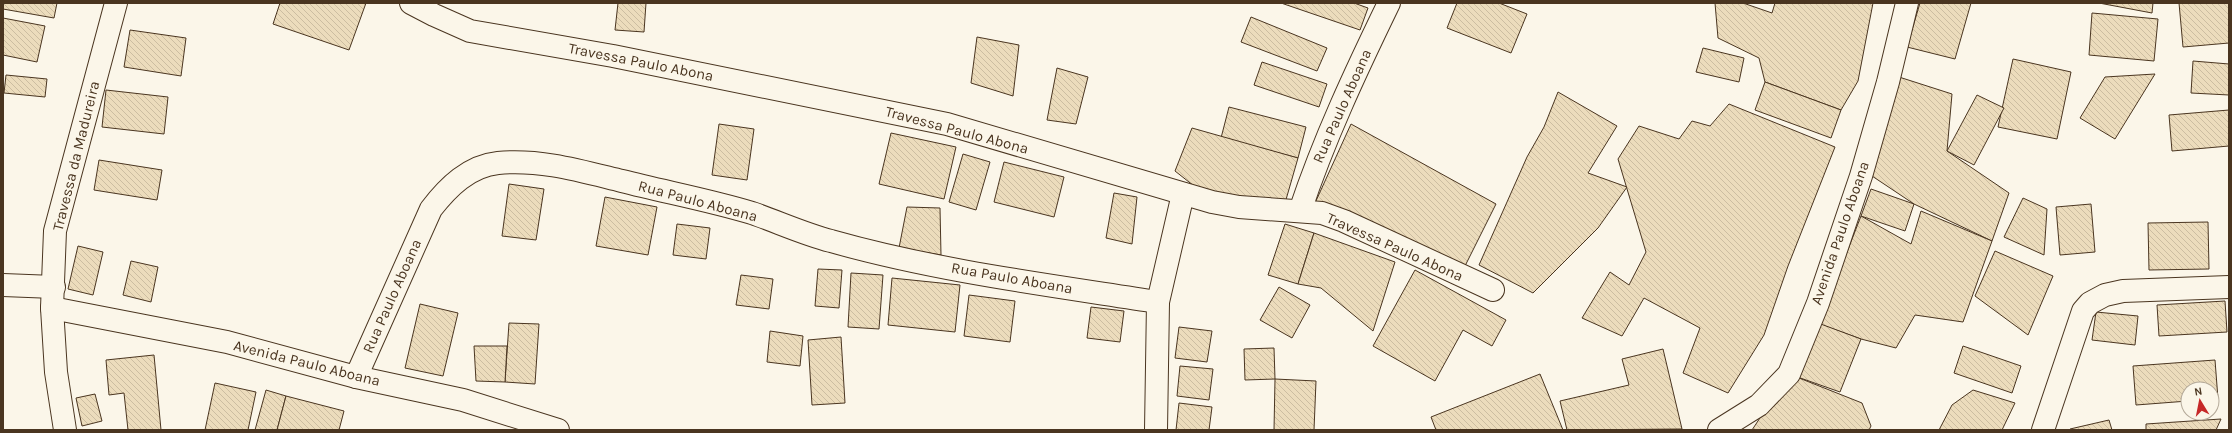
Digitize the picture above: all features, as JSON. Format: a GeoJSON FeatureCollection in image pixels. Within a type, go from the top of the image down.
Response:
{"type":"FeatureCollection","features":[{"type":"Feature","properties":{"kind":"street","name":"Travessa da Madureira"},"geometry":{"type":"LineString","coordinates":[[65,430],[56,372],[53,298],[55,231],[116,3]]}},
{"type":"Feature","properties":{"kind":"street","name":"Travessa Paulo Abona"},"geometry":{"type":"LineString","coordinates":[[411,3],[434,16],[470,31],[620,58],[947,124],[1183,194],[1239,207],[1322,213],[1344,221],[1493,290]]}},
{"type":"Feature","properties":{"kind":"street","name":"Rua Paulo Aboana"},"geometry":{"type":"LineString","coordinates":[[1300,211],[1312,173],[1337,112],[1389,3]]}},
{"type":"Feature","properties":{"kind":"street","name":"Avenida Paulo Aboana"},"geometry":{"type":"LineString","coordinates":[[1719,430],[1759,405],[1790,374],[1818,303],[1861,176],[1888,82],[1907,3]]}},
{"type":"Feature","properties":{"kind":"street","name":"Rua Paulo Aboana"},"geometry":{"type":"LineString","coordinates":[[356,377],[431,209],[444,191],[461,178],[478,168],[495,163],[550,163],[751,213],[830,241],[909,260],[1006,278],[1158,302]]}},
{"type":"Feature","properties":{"kind":"street"},"geometry":{"type":"LineString","coordinates":[[1156,430],[1158,302],[1183,194]]}},
{"type":"Feature","properties":{"kind":"street","name":"Avenida Paulo Aboana"},"geometry":{"type":"LineString","coordinates":[[3,285],[227,342],[356,377],[463,400],[558,430]]}},
{"type":"Feature","properties":{"kind":"street"},"geometry":{"type":"LineString","coordinates":[[2043,430],[2083,311],[2090,303],[2105,294],[2123,291],[2229,287]]}},
{"type":"Feature","properties":{"kind":"building"},"geometry":{"type":"Polygon","coordinates":[[[3,3],[57,3],[54,18],[3,9],[3,3]]]}},
{"type":"Feature","properties":{"kind":"building"},"geometry":{"type":"Polygon","coordinates":[[[280,3],[366,3],[349,50],[273,24],[280,3]]]}},
{"type":"Feature","properties":{"kind":"building"},"geometry":{"type":"Polygon","coordinates":[[[618,3],[646,3],[644,32],[615,30],[618,3]]]}},
{"type":"Feature","properties":{"kind":"building"},"geometry":{"type":"Polygon","coordinates":[[[1281,3],[1354,3],[1368,8],[1360,30],[1281,3]]]}},
{"type":"Feature","properties":{"kind":"building"},"geometry":{"type":"Polygon","coordinates":[[[1457,3],[1499,3],[1527,14],[1511,53],[1447,28],[1457,3]]]}},
{"type":"Feature","properties":{"kind":"building"},"geometry":{"type":"Polygon","coordinates":[[[1715,3],[1743,3],[1772,13],[1775,3],[1873,3],[1858,81],[1841,110],[1765,82],[1759,58],[1718,38],[1715,3]]]}},
{"type":"Feature","properties":{"kind":"building"},"geometry":{"type":"Polygon","coordinates":[[[1920,3],[1971,3],[1955,59],[1907,47],[1920,3]]]}},
{"type":"Feature","properties":{"kind":"building"},"geometry":{"type":"Polygon","coordinates":[[[2099,3],[2153,3],[2152,13],[2099,3]]]}},
{"type":"Feature","properties":{"kind":"building"},"geometry":{"type":"Polygon","coordinates":[[[2179,3],[2229,3],[2229,43],[2183,47],[2179,3]]]}},
{"type":"Feature","properties":{"kind":"building"},"geometry":{"type":"Polygon","coordinates":[[[2092,13],[2158,19],[2154,61],[2089,55],[2092,13]]]}},
{"type":"Feature","properties":{"kind":"building"},"geometry":{"type":"Polygon","coordinates":[[[1251,17],[1327,48],[1317,71],[1241,42],[1251,17]]]}},
{"type":"Feature","properties":{"kind":"building"},"geometry":{"type":"Polygon","coordinates":[[[3,18],[45,26],[37,62],[3,55],[3,18]]]}},
{"type":"Feature","properties":{"kind":"building"},"geometry":{"type":"Polygon","coordinates":[[[130,30],[186,38],[181,76],[124,67],[130,30]]]}},
{"type":"Feature","properties":{"kind":"building"},"geometry":{"type":"Polygon","coordinates":[[[977,37],[1019,45],[1013,96],[971,83],[977,37]]]}},
{"type":"Feature","properties":{"kind":"building"},"geometry":{"type":"Polygon","coordinates":[[[1703,48],[1744,58],[1739,82],[1696,72],[1703,48]]]}},
{"type":"Feature","properties":{"kind":"building"},"geometry":{"type":"Polygon","coordinates":[[[2013,59],[2071,72],[2057,139],[1998,127],[2013,59]]]}},
{"type":"Feature","properties":{"kind":"building"},"geometry":{"type":"Polygon","coordinates":[[[2193,61],[2229,64],[2229,95],[2191,93],[2193,61]]]}},
{"type":"Feature","properties":{"kind":"building"},"geometry":{"type":"Polygon","coordinates":[[[1262,62],[1327,84],[1319,107],[1254,85],[1262,62]]]}},
{"type":"Feature","properties":{"kind":"building"},"geometry":{"type":"Polygon","coordinates":[[[1057,68],[1088,77],[1076,124],[1047,120],[1057,68]]]}},
{"type":"Feature","properties":{"kind":"building"},"geometry":{"type":"Polygon","coordinates":[[[2155,74],[2115,139],[2080,118],[2105,77],[2155,74]]]}},
{"type":"Feature","properties":{"kind":"building"},"geometry":{"type":"Polygon","coordinates":[[[6,75],[47,79],[45,97],[4,93],[6,75]]]}},
{"type":"Feature","properties":{"kind":"building"},"geometry":{"type":"Polygon","coordinates":[[[1899,77],[1952,94],[1947,151],[2009,193],[1992,241],[1914,204],[1872,176],[1899,77]]]}},
{"type":"Feature","properties":{"kind":"building"},"geometry":{"type":"Polygon","coordinates":[[[1765,82],[1841,110],[1831,138],[1755,110],[1765,82]]]}},
{"type":"Feature","properties":{"kind":"building"},"geometry":{"type":"Polygon","coordinates":[[[106,90],[168,97],[164,134],[102,127],[106,90]]]}},
{"type":"Feature","properties":{"kind":"building"},"geometry":{"type":"Polygon","coordinates":[[[1558,92],[1617,126],[1588,173],[1627,187],[1598,228],[1533,293],[1479,265],[1527,157],[1544,127],[1558,92]]]}},
{"type":"Feature","properties":{"kind":"building"},"geometry":{"type":"Polygon","coordinates":[[[1977,95],[2004,108],[1974,165],[1947,151],[1977,95]]]}},
{"type":"Feature","properties":{"kind":"building"},"geometry":{"type":"Polygon","coordinates":[[[1729,104],[1835,147],[1788,266],[1764,335],[1728,393],[1683,373],[1700,328],[1644,298],[1622,336],[1582,318],[1610,272],[1629,285],[1646,252],[1618,159],[1639,126],[1679,139],[1692,121],[1710,126],[1729,104]]]}},
{"type":"Feature","properties":{"kind":"building"},"geometry":{"type":"Polygon","coordinates":[[[1229,107],[1306,127],[1298,158],[1221,138],[1229,107]]]}},
{"type":"Feature","properties":{"kind":"building"},"geometry":{"type":"Polygon","coordinates":[[[2229,110],[2229,146],[2172,151],[2169,115],[2229,110]]]}},
{"type":"Feature","properties":{"kind":"building"},"geometry":{"type":"Polygon","coordinates":[[[719,124],[754,129],[747,180],[712,175],[719,124]]]}},
{"type":"Feature","properties":{"kind":"building"},"geometry":{"type":"Polygon","coordinates":[[[1351,124],[1496,204],[1463,270],[1315,203],[1351,124]]]}},
{"type":"Feature","properties":{"kind":"building"},"geometry":{"type":"Polygon","coordinates":[[[1192,128],[1298,158],[1283,210],[1213,201],[1175,171],[1192,128]]]}},
{"type":"Feature","properties":{"kind":"building"},"geometry":{"type":"Polygon","coordinates":[[[891,133],[956,147],[944,199],[879,184],[891,133]]]}},
{"type":"Feature","properties":{"kind":"building"},"geometry":{"type":"Polygon","coordinates":[[[963,154],[990,162],[976,210],[949,202],[963,154]]]}},
{"type":"Feature","properties":{"kind":"building"},"geometry":{"type":"Polygon","coordinates":[[[99,160],[162,170],[157,200],[94,190],[99,160]]]}},
{"type":"Feature","properties":{"kind":"building"},"geometry":{"type":"Polygon","coordinates":[[[1004,162],[1064,177],[1054,217],[994,202],[1004,162]]]}},
{"type":"Feature","properties":{"kind":"building"},"geometry":{"type":"Polygon","coordinates":[[[509,184],[544,189],[536,240],[502,236],[509,184]]]}},
{"type":"Feature","properties":{"kind":"building"},"geometry":{"type":"Polygon","coordinates":[[[1871,189],[1914,204],[1905,231],[1861,216],[1871,189]]]}},
{"type":"Feature","properties":{"kind":"building"},"geometry":{"type":"Polygon","coordinates":[[[1114,193],[1137,197],[1132,244],[1106,238],[1114,193]]]}},
{"type":"Feature","properties":{"kind":"building"},"geometry":{"type":"Polygon","coordinates":[[[605,197],[657,207],[648,255],[596,246],[605,197]]]}},
{"type":"Feature","properties":{"kind":"building"},"geometry":{"type":"Polygon","coordinates":[[[2023,198],[2047,209],[2044,255],[2004,237],[2023,198]]]}},
{"type":"Feature","properties":{"kind":"building"},"geometry":{"type":"Polygon","coordinates":[[[2091,204],[2095,252],[2060,255],[2056,207],[2091,204]]]}},
{"type":"Feature","properties":{"kind":"building"},"geometry":{"type":"Polygon","coordinates":[[[907,207],[940,208],[941,255],[899,248],[907,207]]]}},
{"type":"Feature","properties":{"kind":"building"},"geometry":{"type":"Polygon","coordinates":[[[1921,211],[1992,241],[1963,322],[1915,315],[1896,348],[1861,339],[1819,324],[1861,216],[1911,244],[1921,211]]]}},
{"type":"Feature","properties":{"kind":"building"},"geometry":{"type":"Polygon","coordinates":[[[2208,222],[2209,269],[2149,270],[2148,223],[2208,222]]]}},
{"type":"Feature","properties":{"kind":"building"},"geometry":{"type":"Polygon","coordinates":[[[677,224],[710,228],[706,259],[673,255],[677,224]]]}},
{"type":"Feature","properties":{"kind":"building"},"geometry":{"type":"Polygon","coordinates":[[[1285,224],[1314,233],[1298,284],[1268,275],[1285,224]]]}},
{"type":"Feature","properties":{"kind":"building"},"geometry":{"type":"Polygon","coordinates":[[[1314,233],[1395,262],[1373,331],[1321,288],[1298,284],[1314,233]]]}},
{"type":"Feature","properties":{"kind":"building"},"geometry":{"type":"Polygon","coordinates":[[[78,246],[103,252],[93,295],[68,289],[78,246]]]}},
{"type":"Feature","properties":{"kind":"building"},"geometry":{"type":"Polygon","coordinates":[[[1995,251],[2053,276],[2028,335],[1975,296],[1995,251]]]}},
{"type":"Feature","properties":{"kind":"building"},"geometry":{"type":"Polygon","coordinates":[[[131,261],[158,267],[151,302],[123,295],[131,261]]]}},
{"type":"Feature","properties":{"kind":"building"},"geometry":{"type":"Polygon","coordinates":[[[818,269],[842,270],[839,308],[815,306],[818,269]]]}},
{"type":"Feature","properties":{"kind":"building"},"geometry":{"type":"Polygon","coordinates":[[[1415,270],[1506,320],[1492,346],[1463,330],[1435,381],[1373,346],[1415,270]]]}},
{"type":"Feature","properties":{"kind":"building"},"geometry":{"type":"Polygon","coordinates":[[[851,273],[883,275],[879,329],[848,327],[851,273]]]}},
{"type":"Feature","properties":{"kind":"building"},"geometry":{"type":"Polygon","coordinates":[[[741,275],[773,279],[769,309],[736,305],[741,275]]]}},
{"type":"Feature","properties":{"kind":"building"},"geometry":{"type":"Polygon","coordinates":[[[892,278],[960,285],[955,332],[888,325],[892,278]]]}},
{"type":"Feature","properties":{"kind":"building"},"geometry":{"type":"Polygon","coordinates":[[[1279,287],[1310,305],[1292,338],[1260,320],[1279,287]]]}},
{"type":"Feature","properties":{"kind":"building"},"geometry":{"type":"Polygon","coordinates":[[[969,295],[1015,301],[1010,342],[964,336],[969,295]]]}},
{"type":"Feature","properties":{"kind":"building"},"geometry":{"type":"Polygon","coordinates":[[[2225,301],[2227,332],[2159,336],[2157,305],[2225,301]]]}},
{"type":"Feature","properties":{"kind":"building"},"geometry":{"type":"Polygon","coordinates":[[[420,304],[458,313],[443,376],[405,368],[420,304]]]}},
{"type":"Feature","properties":{"kind":"building"},"geometry":{"type":"Polygon","coordinates":[[[1091,307],[1124,311],[1120,342],[1087,338],[1091,307]]]}},
{"type":"Feature","properties":{"kind":"building"},"geometry":{"type":"Polygon","coordinates":[[[2096,312],[2138,316],[2135,345],[2092,340],[2096,312]]]}},
{"type":"Feature","properties":{"kind":"building"},"geometry":{"type":"Polygon","coordinates":[[[1810,320],[1861,339],[1840,392],[1789,374],[1810,320]]]}},
{"type":"Feature","properties":{"kind":"building"},"geometry":{"type":"Polygon","coordinates":[[[509,323],[539,324],[535,384],[505,382],[509,323]]]}},
{"type":"Feature","properties":{"kind":"building"},"geometry":{"type":"Polygon","coordinates":[[[1179,327],[1212,331],[1207,362],[1175,358],[1179,327]]]}},
{"type":"Feature","properties":{"kind":"building"},"geometry":{"type":"Polygon","coordinates":[[[770,331],[803,336],[800,366],[767,362],[770,331]]]}},
{"type":"Feature","properties":{"kind":"building"},"geometry":{"type":"Polygon","coordinates":[[[841,337],[845,403],[812,405],[808,340],[841,337]]]}},
{"type":"Feature","properties":{"kind":"building"},"geometry":{"type":"Polygon","coordinates":[[[474,346],[507,346],[505,382],[476,381],[474,346]]]}},
{"type":"Feature","properties":{"kind":"building"},"geometry":{"type":"Polygon","coordinates":[[[1963,346],[2021,366],[2012,393],[1954,373],[1963,346]]]}},
{"type":"Feature","properties":{"kind":"building"},"geometry":{"type":"Polygon","coordinates":[[[1274,348],[1275,379],[1245,380],[1244,349],[1274,348]]]}},
{"type":"Feature","properties":{"kind":"building"},"geometry":{"type":"Polygon","coordinates":[[[1663,349],[1682,429],[1567,430],[1560,401],[1629,385],[1622,359],[1663,349]]]}},
{"type":"Feature","properties":{"kind":"building"},"geometry":{"type":"Polygon","coordinates":[[[154,355],[161,430],[128,430],[124,393],[109,395],[106,360],[154,355]]]}},
{"type":"Feature","properties":{"kind":"building"},"geometry":{"type":"Polygon","coordinates":[[[2215,360],[2217,381],[2180,381],[2180,402],[2136,405],[2133,366],[2215,360]]]}},
{"type":"Feature","properties":{"kind":"building"},"geometry":{"type":"Polygon","coordinates":[[[1180,366],[1213,369],[1209,400],[1177,396],[1180,366]]]}},
{"type":"Feature","properties":{"kind":"building"},"geometry":{"type":"Polygon","coordinates":[[[1540,374],[1563,430],[1436,430],[1431,417],[1540,374]]]}},
{"type":"Feature","properties":{"kind":"building"},"geometry":{"type":"Polygon","coordinates":[[[1789,374],[1862,403],[1871,426],[1869,430],[1752,430],[1789,374]]]}},
{"type":"Feature","properties":{"kind":"building"},"geometry":{"type":"Polygon","coordinates":[[[1275,379],[1316,381],[1314,430],[1274,430],[1275,379]]]}},
{"type":"Feature","properties":{"kind":"building"},"geometry":{"type":"Polygon","coordinates":[[[215,383],[256,392],[248,430],[205,430],[215,383]]]}},
{"type":"Feature","properties":{"kind":"building"},"geometry":{"type":"Polygon","coordinates":[[[266,390],[286,396],[277,430],[255,430],[266,390]]]}},
{"type":"Feature","properties":{"kind":"building"},"geometry":{"type":"Polygon","coordinates":[[[1973,390],[2015,403],[2002,430],[1939,430],[1952,405],[1973,390]]]}},
{"type":"Feature","properties":{"kind":"building"},"geometry":{"type":"Polygon","coordinates":[[[95,394],[102,421],[82,426],[76,398],[95,394]]]}},
{"type":"Feature","properties":{"kind":"building"},"geometry":{"type":"Polygon","coordinates":[[[286,396],[344,411],[339,430],[277,430],[286,396]]]}},
{"type":"Feature","properties":{"kind":"building"},"geometry":{"type":"Polygon","coordinates":[[[1179,403],[1212,407],[1209,430],[1176,430],[1179,403]]]}},
{"type":"Feature","properties":{"kind":"building"},"geometry":{"type":"Polygon","coordinates":[[[2221,419],[2216,430],[2146,430],[2146,424],[2220,421],[2221,419]]]}},
{"type":"Feature","properties":{"kind":"building"},"geometry":{"type":"Polygon","coordinates":[[[2109,420],[2112,430],[2070,430],[2070,429],[2109,420]]]}}]}
